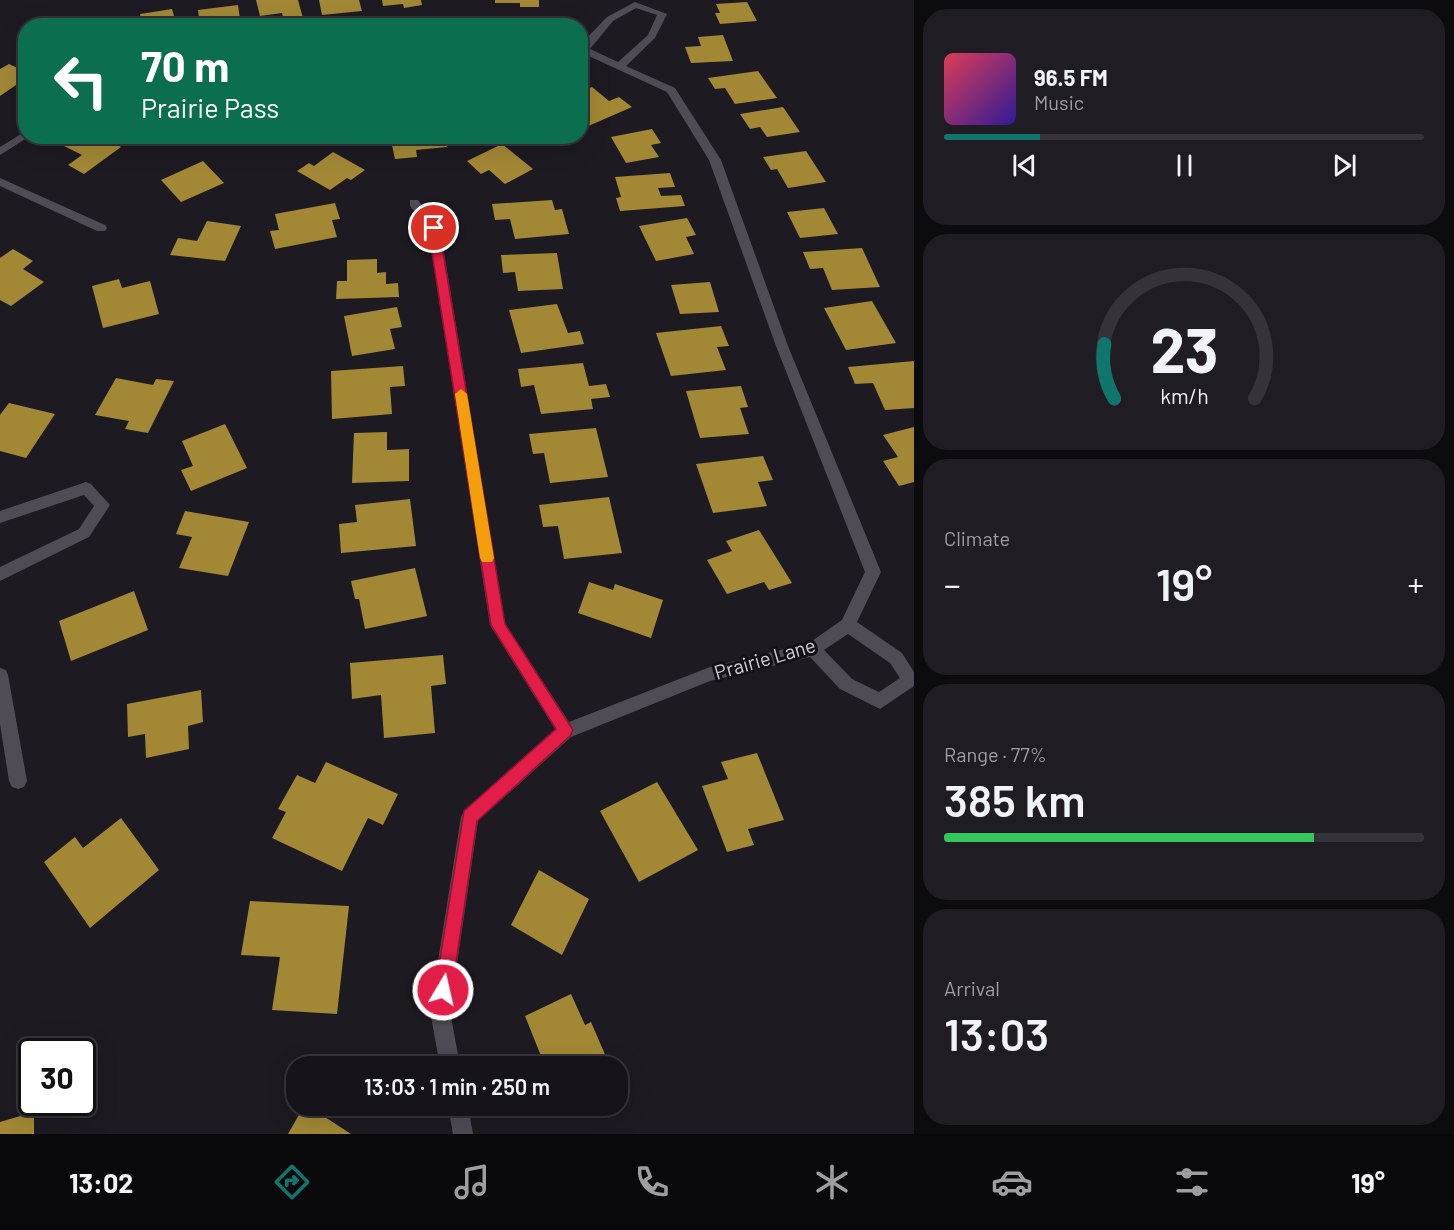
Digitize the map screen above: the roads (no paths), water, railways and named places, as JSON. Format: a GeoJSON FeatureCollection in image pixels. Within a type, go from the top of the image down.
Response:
{"type":"FeatureCollection","features":[{"type":"Feature","properties":{"kind":"street"},"geometry":{"type":"LineString","coordinates":[[588,42],[610,19],[635,5],[662,14],[652,36],[621,65]]}},
{"type":"Feature","properties":{"kind":"street"},"geometry":{"type":"LineString","coordinates":[[588,51],[671,90],[715,160],[782,346],[873,572],[849,625],[896,658],[910,680],[880,701],[846,684],[813,649]]}},
{"type":"Feature","properties":{"kind":"street"},"geometry":{"type":"LineString","coordinates":[[0,152],[18,140]]}},
{"type":"Feature","properties":{"kind":"street"},"geometry":{"type":"LineString","coordinates":[[0,182],[101,228]]}},
{"type":"Feature","properties":{"kind":"street"},"geometry":{"type":"LineString","coordinates":[[414,203],[434,228],[498,625],[565,730]]}},
{"type":"Feature","properties":{"kind":"street"},"geometry":{"type":"LineString","coordinates":[[0,517],[86,488],[103,505],[84,533],[0,574]]}},
{"type":"Feature","properties":{"kind":"street","name":"Prairie Lane"},"geometry":{"type":"LineString","coordinates":[[448,1056],[440,1011],[470,817],[565,730],[710,674],[813,649],[849,625]]}},
{"type":"Feature","properties":{"kind":"street"},"geometry":{"type":"LineString","coordinates":[[0,675],[18,781]]}},
{"type":"Feature","properties":{"kind":"street"},"geometry":{"type":"LineString","coordinates":[[460,1116],[463,1134]]}}]}
